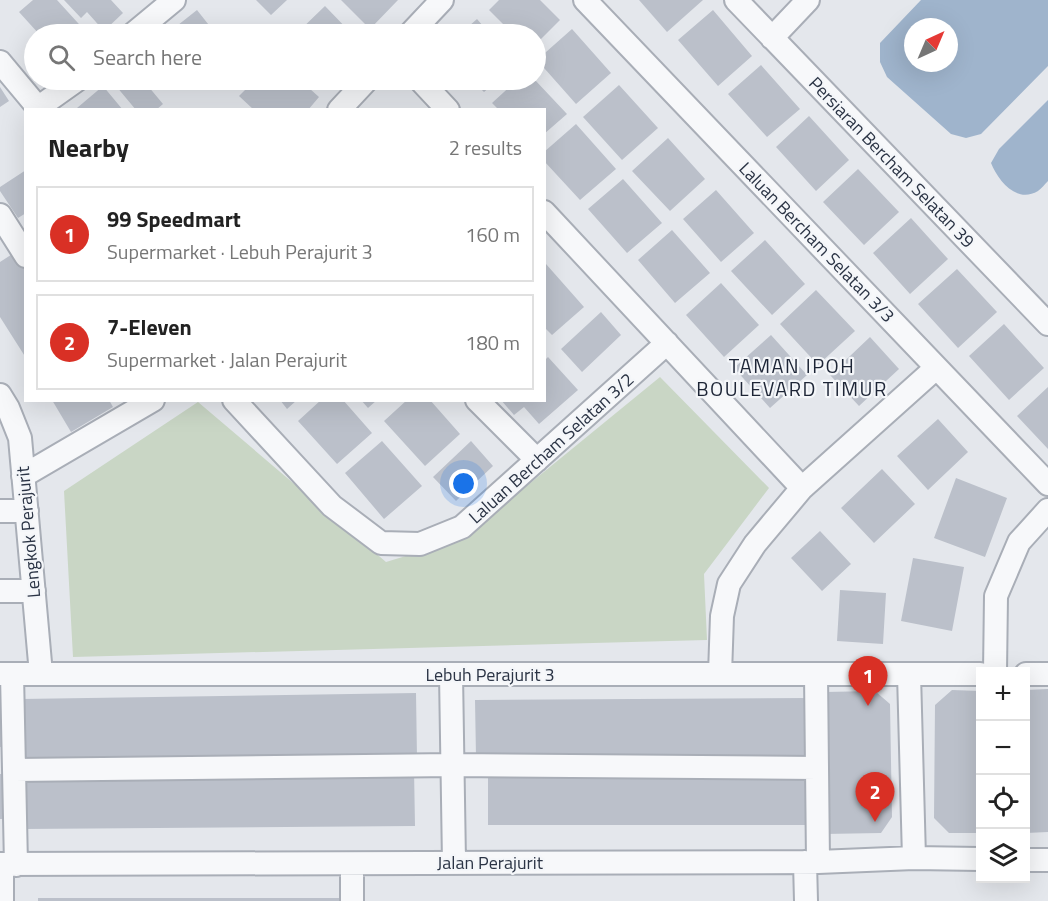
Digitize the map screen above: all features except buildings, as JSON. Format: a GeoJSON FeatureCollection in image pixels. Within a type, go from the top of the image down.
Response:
{"type":"FeatureCollection","features":[{"type":"Feature","properties":{"kind":"street"},"geometry":{"type":"LineString","coordinates":[[145,24],[174,0]]}},
{"type":"Feature","properties":{"kind":"street"},"geometry":{"type":"LineString","coordinates":[[419,24],[442,0]]}},
{"type":"Feature","properties":{"kind":"street","name":"Laluan Bercham Selatan 3/3"},"geometry":{"type":"LineString","coordinates":[[585,0],[1048,484]]}},
{"type":"Feature","properties":{"kind":"street","name":"Persiaran Bercham Selatan 39"},"geometry":{"type":"LineString","coordinates":[[736,0],[1048,324]]}},
{"type":"Feature","properties":{"kind":"street"},"geometry":{"type":"LineString","coordinates":[[772,38],[808,0]]}},
{"type":"Feature","properties":{"kind":"street"},"geometry":{"type":"LineString","coordinates":[[0,62],[39,108],[63,90]]}},
{"type":"Feature","properties":{"kind":"street"},"geometry":{"type":"LineString","coordinates":[[341,108],[358,90]]}},
{"type":"Feature","properties":{"kind":"street"},"geometry":{"type":"LineString","coordinates":[[429,90],[446,108]]}},
{"type":"Feature","properties":{"kind":"street"},"geometry":{"type":"LineString","coordinates":[[546,214],[802,488]]}},
{"type":"Feature","properties":{"kind":"street"},"geometry":{"type":"LineString","coordinates":[[0,215],[24,253]]}},
{"type":"Feature","properties":{"kind":"street","name":"Laluan Bercham Selatan 3/2"},"geometry":{"type":"LineString","coordinates":[[236,402],[332,506],[381,543],[420,544],[462,527],[667,343]]}},
{"type":"Feature","properties":{"kind":"street"},"geometry":{"type":"LineString","coordinates":[[720,674],[722,615],[729,584],[755,544],[802,488],[936,368]]}},
{"type":"Feature","properties":{"kind":"street"},"geometry":{"type":"LineString","coordinates":[[23,476],[122,409],[146,402]]}},
{"type":"Feature","properties":{"kind":"street"},"geometry":{"type":"LineString","coordinates":[[479,402],[537,460]]}},
{"type":"Feature","properties":{"kind":"street","name":"Lengkok Perajurit"},"geometry":{"type":"LineString","coordinates":[[3,407],[20,438],[41,674]]}},
{"type":"Feature","properties":{"kind":"street"},"geometry":{"type":"LineString","coordinates":[[995,667],[996,596],[1019,542],[1048,510]]}},
{"type":"Feature","properties":{"kind":"street"},"geometry":{"type":"LineString","coordinates":[[0,511],[27,511]]}},
{"type":"Feature","properties":{"kind":"street"},"geometry":{"type":"LineString","coordinates":[[0,591],[34,591]]}},
{"type":"Feature","properties":{"kind":"street"},"geometry":{"type":"LineString","coordinates":[[2,901],[15,770],[6,674]]}},
{"type":"Feature","properties":{"kind":"street","name":"Lebuh Perajurit 3"},"geometry":{"type":"LineString","coordinates":[[6,674],[976,674]]}},
{"type":"Feature","properties":{"kind":"street"},"geometry":{"type":"LineString","coordinates":[[451,674],[454,862]]}},
{"type":"Feature","properties":{"kind":"street"},"geometry":{"type":"LineString","coordinates":[[806,901],[812,862],[817,768],[816,674]]}},
{"type":"Feature","properties":{"kind":"street"},"geometry":{"type":"LineString","coordinates":[[909,674],[914,858]]}},
{"type":"Feature","properties":{"kind":"street"},"geometry":{"type":"LineString","coordinates":[[1030,674],[1048,674]]}},
{"type":"Feature","properties":{"kind":"street"},"geometry":{"type":"LineString","coordinates":[[15,770],[453,765],[817,768]]}},
{"type":"Feature","properties":{"kind":"street","name":"Jalan Perajurit"},"geometry":{"type":"LineString","coordinates":[[6,865],[352,865],[454,862],[812,862],[914,858],[976,859]]}},
{"type":"Feature","properties":{"kind":"street"},"geometry":{"type":"LineString","coordinates":[[1030,860],[1048,860]]}},
{"type":"Feature","properties":{"kind":"street"},"geometry":{"type":"LineString","coordinates":[[352,865],[352,901]]}},
{"type":"Feature","properties":{"kind":"green space"},"geometry":{"type":"Polygon","coordinates":[[[660,377],[769,488],[704,574],[707,640],[73,657],[64,491],[198,402],[386,562],[462,539],[660,377]]]}},
{"type":"Feature","properties":{"kind":"water"},"geometry":{"type":"Polygon","coordinates":[[[921,0],[1048,0],[1048,66],[981,134],[966,138],[951,134],[887,77],[880,62],[880,43],[921,0]]]}},
{"type":"Feature","properties":{"kind":"water"},"geometry":{"type":"Polygon","coordinates":[[[1048,100],[1048,181],[1038,191],[1030,194],[1015,192],[1003,183],[991,163],[999,149],[1048,100]]]}},
{"type":"Feature","properties":{"kind":"place","name":"99 Speedmart"},"geometry":{"type":"Point","coordinates":[868,706]}},
{"type":"Feature","properties":{"kind":"place","name":"7-Eleven"},"geometry":{"type":"Point","coordinates":[875,822]}},
{"type":"Feature","properties":{"kind":"district","name":"TAMAN IPOH BOULEVARD TIMUR"},"geometry":{"type":"Point","coordinates":[792,376]}}]}
